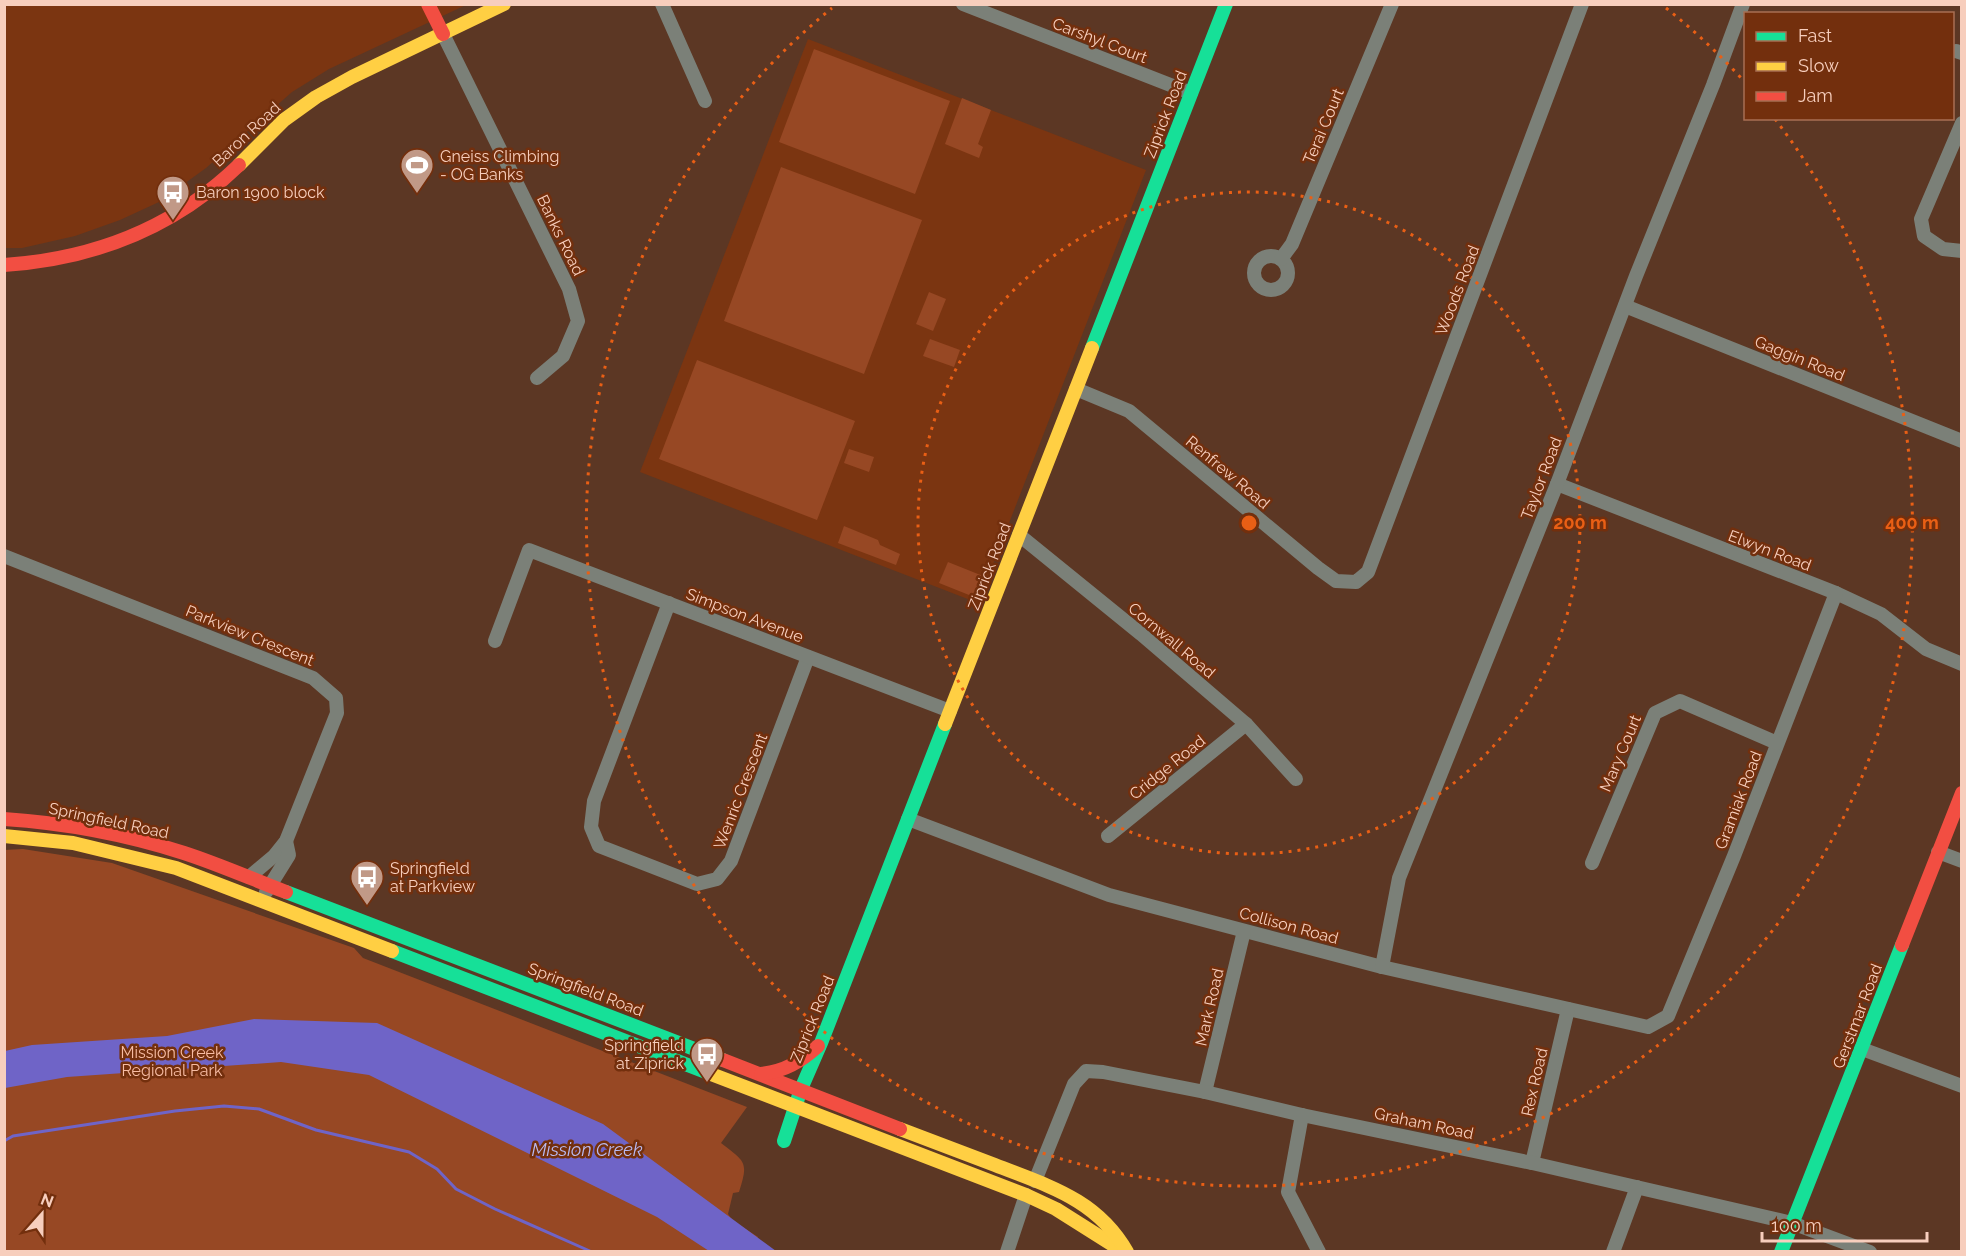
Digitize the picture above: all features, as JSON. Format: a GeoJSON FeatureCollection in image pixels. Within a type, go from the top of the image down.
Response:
{"type":"FeatureCollection","features":[{"type":"Feature","properties":{"kind":"main road","name":"Banks Road"},"geometry":{"type":"LineString","coordinates":[[428,4],[443,34]]}},
{"type":"Feature","properties":{"kind":"main road","name":"Baron Road"},"geometry":{"type":"LineString","coordinates":[[4,265],[27,264],[84,254],[135,235],[182,210],[227,176],[264,138],[303,105],[346,80],[504,4]]}},
{"type":"Feature","properties":{"kind":"main road","name":"Ziprick Road"},"geometry":{"type":"LineString","coordinates":[[784,1141],[801,1089],[821,1043],[1226,4]]}},
{"type":"Feature","properties":{"kind":"main road","name":"Gerstmar Road"},"geometry":{"type":"LineString","coordinates":[[1781,1251],[1962,793]]}},
{"type":"Feature","properties":{"kind":"main road","name":"Springfield Road"},"geometry":{"type":"LineString","coordinates":[[4,819],[73,826],[139,839],[185,853],[801,1089],[1064,1192],[1095,1213],[1119,1235],[1125,1251]]}},
{"type":"Feature","properties":{"kind":"main road","name":"Springfield Road"},"geometry":{"type":"LineString","coordinates":[[4,836],[73,843],[176,868],[1026,1195],[1056,1209],[1125,1251]]}},
{"type":"Feature","properties":{"kind":"main road"},"geometry":{"type":"LineString","coordinates":[[759,1074],[780,1072],[790,1068],[821,1043]]}},
{"type":"Feature","properties":{"kind":"street"},"geometry":{"type":"LineString","coordinates":[[662,4],[705,101]]}},
{"type":"Feature","properties":{"kind":"street","name":"Carshyl Court"},"geometry":{"type":"LineString","coordinates":[[963,4],[1191,93]]}},
{"type":"Feature","properties":{"kind":"street","name":"Terai Court"},"geometry":{"type":"LineString","coordinates":[[1281,259],[1292,244],[1392,4]]}},
{"type":"Feature","properties":{"kind":"street","name":"Woods Road"},"geometry":{"type":"LineString","coordinates":[[1356,582],[1368,572],[1582,4]]}},
{"type":"Feature","properties":{"kind":"street","name":"Taylor Road"},"geometry":{"type":"LineString","coordinates":[[1382,967],[1399,879],[1557,484],[1743,4]]}},
{"type":"Feature","properties":{"kind":"street","name":"Banks Road"},"geometry":{"type":"LineString","coordinates":[[443,34],[569,289],[578,321],[562,356],[537,378]]}},
{"type":"Feature","properties":{"kind":"street"},"geometry":{"type":"LineString","coordinates":[[1962,123],[1921,219],[1924,236],[1943,249],[1962,251]]}},
{"type":"Feature","properties":{"kind":"street","name":"Gaggin Road"},"geometry":{"type":"LineString","coordinates":[[1625,306],[1962,441]]}},
{"type":"Feature","properties":{"kind":"street","name":"Renfrew Road"},"geometry":{"type":"LineString","coordinates":[[1076,389],[1129,411],[1318,568],[1336,581],[1356,582]]}},
{"type":"Feature","properties":{"kind":"street","name":"Elwyn Road"},"geometry":{"type":"LineString","coordinates":[[1557,484],[1836,593],[1881,614],[1926,649],[1962,664]]}},
{"type":"Feature","properties":{"kind":"street","name":"Cornwall Road"},"geometry":{"type":"LineString","coordinates":[[1019,535],[1141,634],[1246,724],[1296,778]]}},
{"type":"Feature","properties":{"kind":"street","name":"Simpson Avenue"},"geometry":{"type":"LineString","coordinates":[[495,641],[529,550],[950,711]]}},
{"type":"Feature","properties":{"kind":"street","name":"Parkview Crescent"},"geometry":{"type":"LineString","coordinates":[[4,556],[313,678],[336,698],[337,712],[286,841],[249,877]]}},
{"type":"Feature","properties":{"kind":"street","name":"Gramiak Road"},"geometry":{"type":"LineString","coordinates":[[1668,1016],[1734,856],[1836,593]]}},
{"type":"Feature","properties":{"kind":"street","name":"Wenric Crescent"},"geometry":{"type":"LineString","coordinates":[[669,603],[594,801],[591,827],[599,846],[697,884],[717,879],[731,861],[808,657]]}},
{"type":"Feature","properties":{"kind":"street","name":"Mary Court"},"geometry":{"type":"LineString","coordinates":[[1592,863],[1655,713],[1680,701],[1777,743]]}},
{"type":"Feature","properties":{"kind":"street","name":"Cridge Road"},"geometry":{"type":"LineString","coordinates":[[1108,836],[1246,724]]}},
{"type":"Feature","properties":{"kind":"street","name":"Collison Road"},"geometry":{"type":"LineString","coordinates":[[908,819],[1110,895],[1382,967],[1648,1027],[1668,1016]]}},
{"type":"Feature","properties":{"kind":"street","name":"Parkview Crescent"},"geometry":{"type":"LineString","coordinates":[[259,900],[271,886],[289,855],[286,841]]}},
{"type":"Feature","properties":{"kind":"street"},"geometry":{"type":"LineString","coordinates":[[1938,852],[1962,861]]}},
{"type":"Feature","properties":{"kind":"street","name":"Mark Road"},"geometry":{"type":"LineString","coordinates":[[1206,1092],[1244,931]]}},
{"type":"Feature","properties":{"kind":"street","name":"Rex Road"},"geometry":{"type":"LineString","coordinates":[[1532,1163],[1568,1009]]}},
{"type":"Feature","properties":{"kind":"street"},"geometry":{"type":"LineString","coordinates":[[1862,1049],[1962,1086]]}},
{"type":"Feature","properties":{"kind":"street","name":"Graham Road"},"geometry":{"type":"LineString","coordinates":[[1035,1181],[1074,1084],[1086,1071],[1103,1072],[1206,1092],[1532,1163],[1792,1223],[1870,1251]]}},
{"type":"Feature","properties":{"kind":"street"},"geometry":{"type":"LineString","coordinates":[[1302,1114],[1288,1192],[1319,1251]]}},
{"type":"Feature","properties":{"kind":"street"},"geometry":{"type":"LineString","coordinates":[[1613,1251],[1637,1187]]}},
{"type":"Feature","properties":{"kind":"street"},"geometry":{"type":"LineString","coordinates":[[1007,1251],[1026,1195]]}},
{"type":"Feature","properties":{"kind":"shaded area"},"geometry":{"type":"Polygon","coordinates":[[[4,5],[466,5],[329,69],[292,92],[206,168],[159,202],[120,220],[75,236],[22,248],[5,248],[4,5]]]}},
{"type":"Feature","properties":{"kind":"shaded area"},"geometry":{"type":"Polygon","coordinates":[[[808,39],[1146,170],[978,603],[640,472],[808,39]]]}},
{"type":"Feature","properties":{"kind":"green space"},"geometry":{"type":"Polygon","coordinates":[[[814,49],[950,101],[915,194],[779,142],[814,49]]]}},
{"type":"Feature","properties":{"kind":"green space"},"geometry":{"type":"Polygon","coordinates":[[[962,98],[991,110],[978,144],[983,147],[979,158],[945,144],[962,98]]]}},
{"type":"Feature","properties":{"kind":"green space"},"geometry":{"type":"Polygon","coordinates":[[[781,167],[922,220],[864,374],[724,321],[781,167]]]}},
{"type":"Feature","properties":{"kind":"green space"},"geometry":{"type":"Polygon","coordinates":[[[929,292],[946,299],[933,331],[916,324],[929,292]]]}},
{"type":"Feature","properties":{"kind":"green space"},"geometry":{"type":"Polygon","coordinates":[[[930,339],[960,350],[954,367],[923,356],[930,339]]]}},
{"type":"Feature","properties":{"kind":"green space"},"geometry":{"type":"Polygon","coordinates":[[[697,360],[855,421],[817,520],[659,459],[697,360]]]}},
{"type":"Feature","properties":{"kind":"green space"},"geometry":{"type":"Polygon","coordinates":[[[849,449],[874,457],[869,472],[844,463],[849,449]]]}},
{"type":"Feature","properties":{"kind":"green space"},"geometry":{"type":"Polygon","coordinates":[[[844,526],[878,540],[880,545],[900,554],[896,565],[838,543],[844,526]]]}},
{"type":"Feature","properties":{"kind":"green space"},"geometry":{"type":"Polygon","coordinates":[[[948,562],[983,576],[974,597],[939,583],[948,562]]]}},
{"type":"Feature","properties":{"kind":"green space","name":"Mission Creek Regional Park"},"geometry":{"type":"Polygon","coordinates":[[[23,849],[112,863],[354,948],[363,958],[747,1107],[721,1143],[743,1163],[742,1182],[739,1192],[733,1193],[728,1214],[733,1221],[758,1237],[752,1251],[5,1251],[4,850],[23,849]]]}},
{"type":"Feature","properties":{"kind":"water","name":"Mission Creek"},"geometry":{"type":"Polygon","coordinates":[[[254,1019],[377,1023],[603,1124],[776,1251],[709,1251],[657,1217],[369,1075],[281,1062],[67,1077],[5,1088],[5,1051],[32,1045],[167,1036],[254,1019]]]}},
{"type":"Feature","properties":{"kind":"waterway"},"geometry":{"type":"LineString","coordinates":[[4,1141],[13,1136],[175,1111],[224,1106],[259,1109],[316,1130],[409,1152],[437,1169],[456,1189],[592,1252]]}},
{"type":"Feature","properties":{"kind":"traffic: fast"},"geometry":{"type":"LineString","coordinates":[[1092,348],[1226,4]]}},
{"type":"Feature","properties":{"kind":"traffic: fast"},"geometry":{"type":"LineString","coordinates":[[784,1141],[801,1089],[945,724]]}},
{"type":"Feature","properties":{"kind":"traffic: fast"},"geometry":{"type":"LineString","coordinates":[[286,892],[723,1060]]}},
{"type":"Feature","properties":{"kind":"traffic: fast"},"geometry":{"type":"LineString","coordinates":[[1781,1252],[1902,945]]}},
{"type":"Feature","properties":{"kind":"traffic: fast"},"geometry":{"type":"LineString","coordinates":[[392,951],[711,1074]]}},
{"type":"Feature","properties":{"kind":"traffic: slow"},"geometry":{"type":"LineString","coordinates":[[239,165],[284,120],[316,97],[352,77],[504,4]]}},
{"type":"Feature","properties":{"kind":"traffic: slow"},"geometry":{"type":"LineString","coordinates":[[945,724],[1092,348]]}},
{"type":"Feature","properties":{"kind":"traffic: slow"},"geometry":{"type":"LineString","coordinates":[[4,836],[73,843],[176,868],[392,951]]}},
{"type":"Feature","properties":{"kind":"traffic: slow"},"geometry":{"type":"LineString","coordinates":[[711,1074],[1026,1195],[1056,1209],[1124,1252]]}},
{"type":"Feature","properties":{"kind":"traffic: slow"},"geometry":{"type":"LineString","coordinates":[[900,1129],[1070,1196],[1101,1219],[1127,1252]]}},
{"type":"Feature","properties":{"kind":"traffic: jam"},"geometry":{"type":"LineString","coordinates":[[428,4],[443,34]]}},
{"type":"Feature","properties":{"kind":"traffic: jam"},"geometry":{"type":"LineString","coordinates":[[4,265],[69,256],[130,236],[160,223],[187,206],[239,165]]}},
{"type":"Feature","properties":{"kind":"traffic: jam"},"geometry":{"type":"LineString","coordinates":[[1902,945],[1962,793]]}},
{"type":"Feature","properties":{"kind":"traffic: jam"},"geometry":{"type":"LineString","coordinates":[[4,819],[50,823],[140,840],[197,857],[286,892]]}},
{"type":"Feature","properties":{"kind":"traffic: jam"},"geometry":{"type":"LineString","coordinates":[[761,1074],[778,1071],[792,1065],[818,1046]]}},
{"type":"Feature","properties":{"kind":"traffic: jam"},"geometry":{"type":"LineString","coordinates":[[723,1060],[900,1129]]}},
{"type":"Feature","properties":{"kind":"place","name":"Gneiss Climbing - OG Banks"},"geometry":{"type":"Point","coordinates":[417,194]}},
{"type":"Feature","properties":{"kind":"place","name":"Baron 1900 block"},"geometry":{"type":"Point","coordinates":[173,221]}},
{"type":"Feature","properties":{"kind":"place","name":"Springfield at Parkview"},"geometry":{"type":"Point","coordinates":[367,906]}},
{"type":"Feature","properties":{"kind":"place","name":"Springfield at Ziprick"},"geometry":{"type":"Point","coordinates":[707,1083]}}]}
